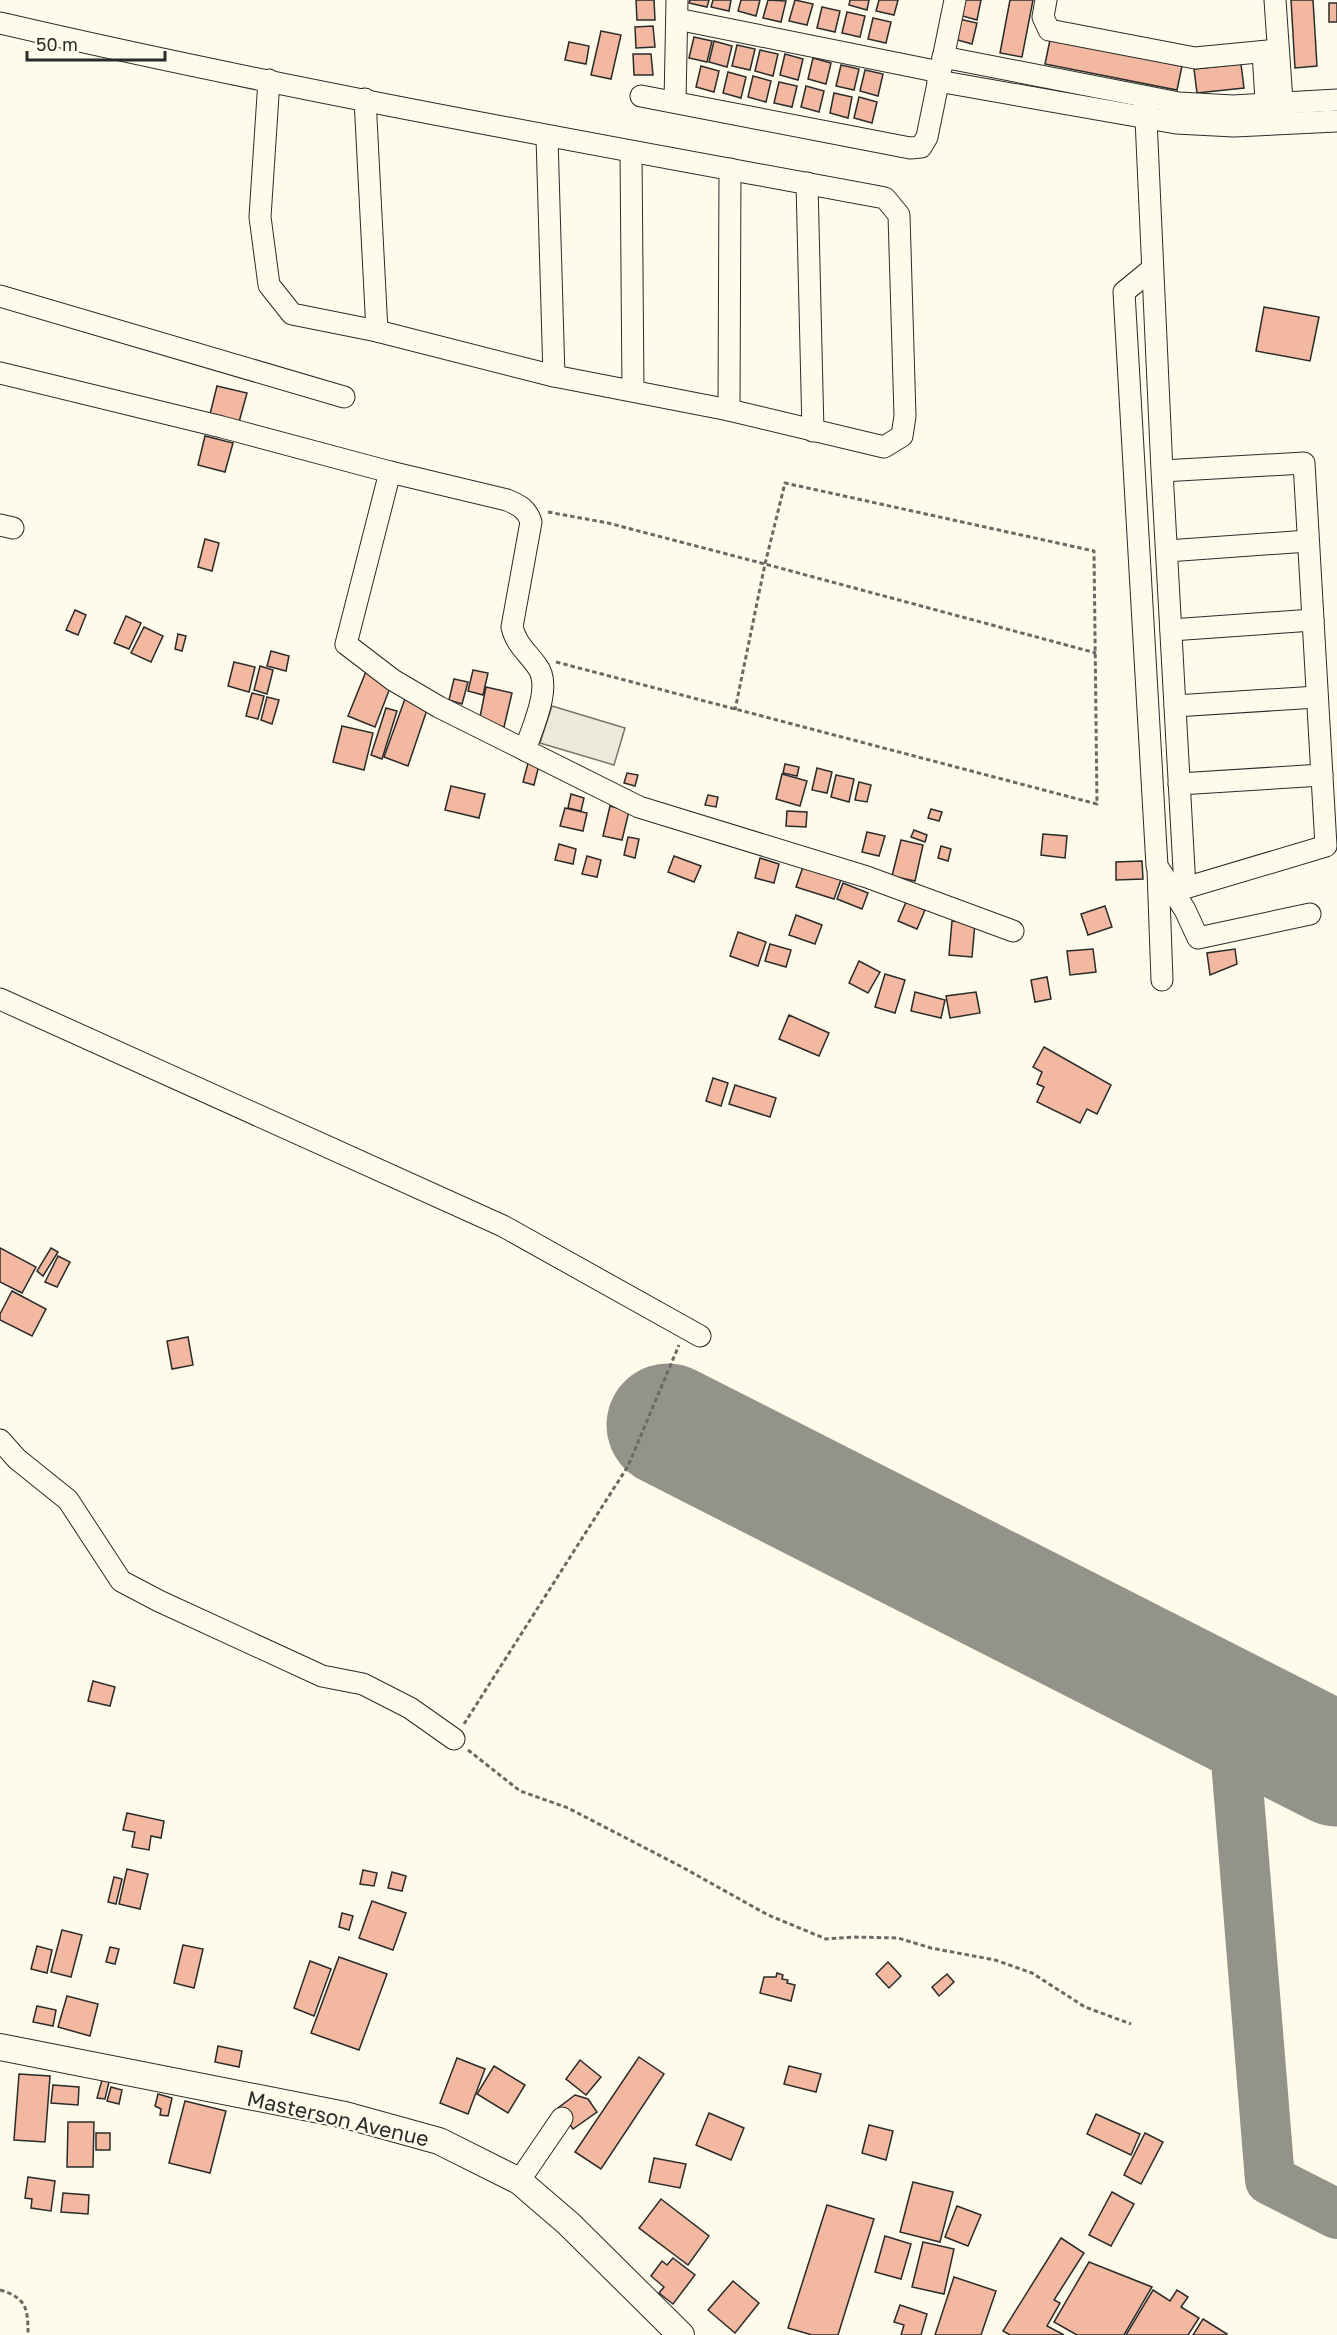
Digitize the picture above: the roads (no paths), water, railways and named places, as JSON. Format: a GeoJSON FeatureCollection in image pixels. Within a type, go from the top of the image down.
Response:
{"type":"FeatureCollection","features":[{"type":"Feature","properties":{"kind":"main road","name":"Masterson Avenue"},"geometry":{"type":"LineString","coordinates":[[0,2047],[345,2115],[439,2141],[519,2181],[569,2224],[681,2335]]}},
{"type":"Feature","properties":{"kind":"street"},"geometry":{"type":"LineString","coordinates":[[641,96],[917,148],[924,144],[927,137],[955,0]]}},
{"type":"Feature","properties":{"kind":"street"},"geometry":{"type":"LineString","coordinates":[[1046,0],[1043,17],[1049,30],[1195,58],[1270,51]]}},
{"type":"Feature","properties":{"kind":"street"},"geometry":{"type":"LineString","coordinates":[[1275,0],[1270,51],[1275,114]]}},
{"type":"Feature","properties":{"kind":"street"},"geometry":{"type":"LineString","coordinates":[[675,102],[677,9],[940,70],[975,88],[1145,107],[1206,105],[1337,121]]}},
{"type":"Feature","properties":{"kind":"street"},"geometry":{"type":"LineString","coordinates":[[0,23],[548,137],[885,198],[899,216],[905,416],[902,436],[884,447],[813,432],[729,410],[554,376],[376,332],[292,314],[268,285],[260,217],[269,80]]}},
{"type":"Feature","properties":{"kind":"street"},"geometry":{"type":"LineString","coordinates":[[940,70],[980,64],[1145,107]]}},
{"type":"Feature","properties":{"kind":"street"},"geometry":{"type":"LineString","coordinates":[[975,88],[980,64]]}},
{"type":"Feature","properties":{"kind":"street"},"geometry":{"type":"LineString","coordinates":[[365,99],[376,332]]}},
{"type":"Feature","properties":{"kind":"street"},"geometry":{"type":"LineString","coordinates":[[1275,114],[1337,100]]}},
{"type":"Feature","properties":{"kind":"street"},"geometry":{"type":"LineString","coordinates":[[1145,107],[1162,471],[1185,888],[1326,846],[1304,463],[1162,471]]}},
{"type":"Feature","properties":{"kind":"street"},"geometry":{"type":"LineString","coordinates":[[548,137],[554,376]]}},
{"type":"Feature","properties":{"kind":"street"},"geometry":{"type":"LineString","coordinates":[[632,153],[633,390]]}},
{"type":"Feature","properties":{"kind":"street"},"geometry":{"type":"LineString","coordinates":[[729,410],[730,169]]}},
{"type":"Feature","properties":{"kind":"street"},"geometry":{"type":"LineString","coordinates":[[807,183],[813,432]]}},
{"type":"Feature","properties":{"kind":"street"},"geometry":{"type":"LineString","coordinates":[[1152,269],[1124,292],[1162,980]]}},
{"type":"Feature","properties":{"kind":"street"},"geometry":{"type":"LineString","coordinates":[[0,296],[344,397]]}},
{"type":"Feature","properties":{"kind":"street"},"geometry":{"type":"LineString","coordinates":[[0,373],[222,427],[519,505],[528,513],[531,522],[512,627],[514,638],[540,669],[544,681],[525,750]]}},
{"type":"Feature","properties":{"kind":"street"},"geometry":{"type":"LineString","coordinates":[[390,472],[346,644],[393,680],[439,707],[639,807],[867,877],[1013,931]]}},
{"type":"Feature","properties":{"kind":"street"},"geometry":{"type":"LineString","coordinates":[[1167,550],[1308,541]]}},
{"type":"Feature","properties":{"kind":"street"},"geometry":{"type":"LineString","coordinates":[[1171,630],[1313,620]]}},
{"type":"Feature","properties":{"kind":"street"},"geometry":{"type":"LineString","coordinates":[[1175,706],[1317,697]]}},
{"type":"Feature","properties":{"kind":"street"},"geometry":{"type":"LineString","coordinates":[[1179,784],[1322,775]]}},
{"type":"Feature","properties":{"kind":"street"},"geometry":{"type":"LineString","coordinates":[[1157,866],[1185,910],[1198,938],[1310,914]]}},
{"type":"Feature","properties":{"kind":"street"},"geometry":{"type":"LineString","coordinates":[[0,999],[503,1226],[693,1333]]}},
{"type":"Feature","properties":{"kind":"street"},"geometry":{"type":"LineString","coordinates":[[0,1440],[17,1459],[68,1500],[121,1581],[321,1676],[363,1684],[410,1708],[454,1739]]}},
{"type":"Feature","properties":{"kind":"street"},"geometry":{"type":"LineString","coordinates":[[519,2181],[562,2118]]}}]}
